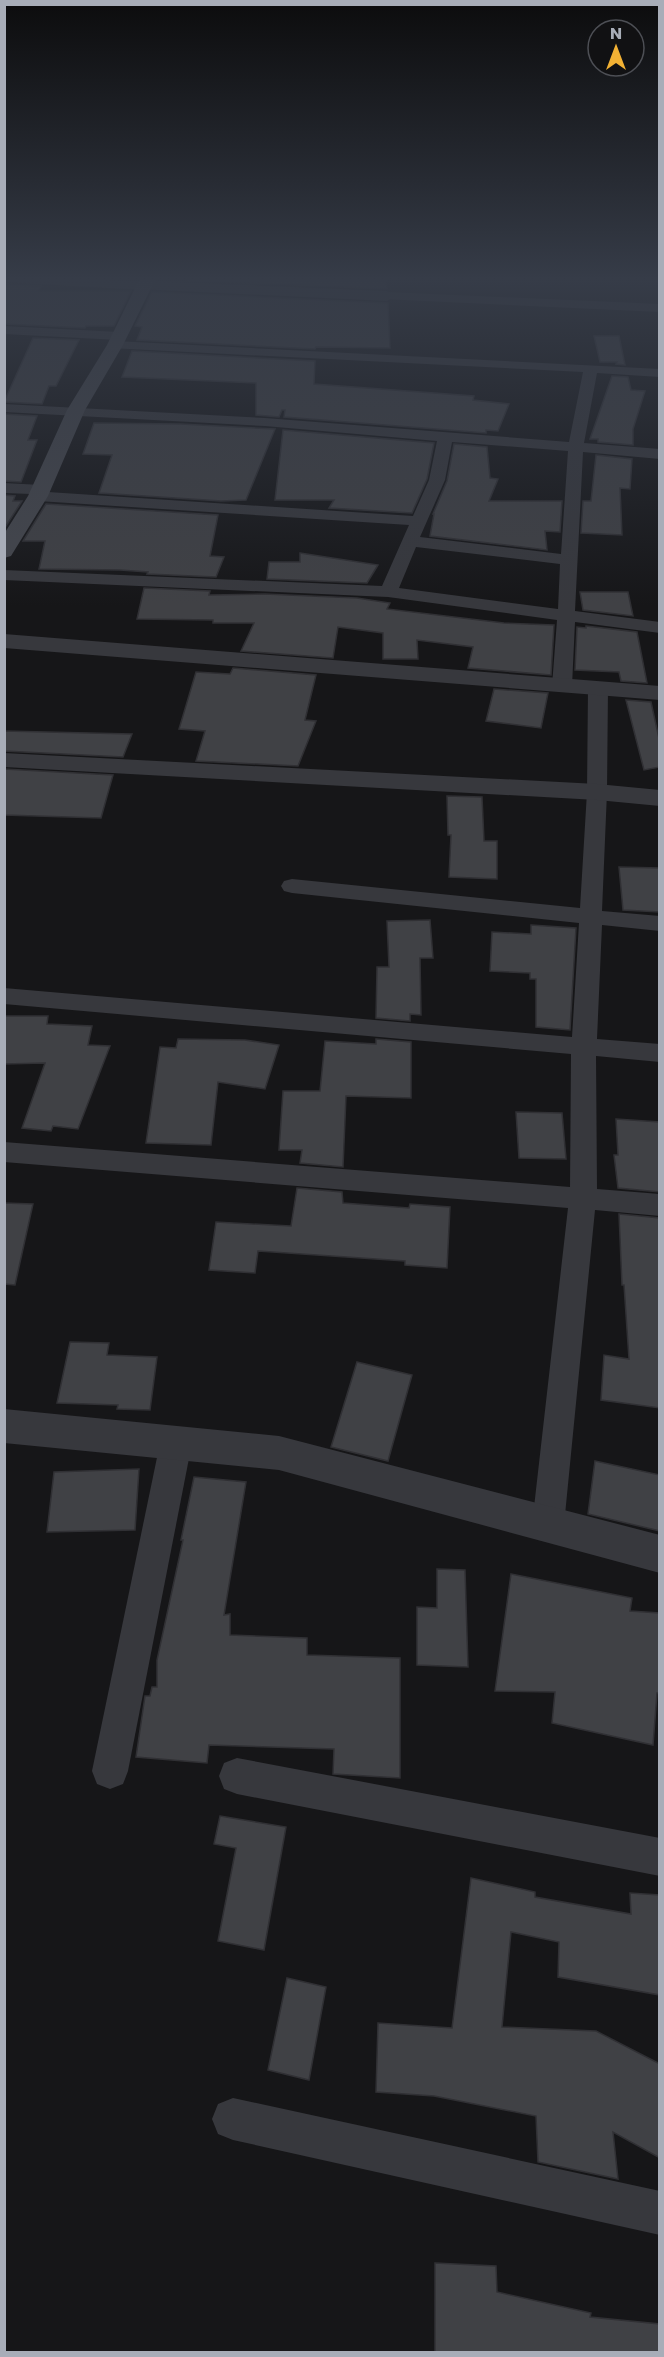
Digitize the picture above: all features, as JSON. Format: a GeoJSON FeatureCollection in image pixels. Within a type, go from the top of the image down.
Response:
{"type":"FeatureCollection","features":[{"type":"Feature","properties":{"kind":"main road"},"geometry":{"type":"LineString","coordinates":[[4,552],[40,493],[76,410],[90,386]]}},
{"type":"Feature","properties":{"kind":"street"},"geometry":{"type":"LineString","coordinates":[[562,686],[576,446],[588,386]]}},
{"type":"Feature","properties":{"kind":"street"},"geometry":{"type":"LineString","coordinates":[[4,408],[76,410],[446,435],[660,454]]}},
{"type":"Feature","properties":{"kind":"street"},"geometry":{"type":"LineString","coordinates":[[388,592],[437,480],[446,435]]}},
{"type":"Feature","properties":{"kind":"street"},"geometry":{"type":"LineString","coordinates":[[4,488],[40,493],[419,521]]}},
{"type":"Feature","properties":{"kind":"street"},"geometry":{"type":"LineString","coordinates":[[410,541],[570,560]]}},
{"type":"Feature","properties":{"kind":"street"},"geometry":{"type":"LineString","coordinates":[[4,575],[388,592],[660,628]]}},
{"type":"Feature","properties":{"kind":"street"},"geometry":{"type":"LineString","coordinates":[[4,641],[660,693]]}},
{"type":"Feature","properties":{"kind":"street"},"geometry":{"type":"LineString","coordinates":[[548,1525],[583,1198],[584,1046],[597,792],[598,688]]}},
{"type":"Feature","properties":{"kind":"street"},"geometry":{"type":"LineString","coordinates":[[4,760],[597,792],[660,798]]}},
{"type":"Feature","properties":{"kind":"street"},"geometry":{"type":"LineString","coordinates":[[292,886],[660,924]]}},
{"type":"Feature","properties":{"kind":"street"},"geometry":{"type":"LineString","coordinates":[[4,996],[660,1053]]}},
{"type":"Feature","properties":{"kind":"street"},"geometry":{"type":"LineString","coordinates":[[4,1152],[660,1205]]}},
{"type":"Feature","properties":{"kind":"street"},"geometry":{"type":"LineString","coordinates":[[4,1426],[279,1453],[660,1554]]}},
{"type":"Feature","properties":{"kind":"street"},"geometry":{"type":"LineString","coordinates":[[110,1771],[176,1443]]}},
{"type":"Feature","properties":{"kind":"street"},"geometry":{"type":"LineString","coordinates":[[237,1776],[660,1857]]}},
{"type":"Feature","properties":{"kind":"street"},"geometry":{"type":"LineString","coordinates":[[233,2119],[660,2213]]}},
{"type":"Feature","properties":{"kind":"building"},"geometry":{"type":"Polygon","coordinates":[[[11,386],[56,386],[49,386],[42,404],[4,402],[11,386]]]}},
{"type":"Feature","properties":{"kind":"building"},"geometry":{"type":"Polygon","coordinates":[[[256,386],[341,386],[474,396],[473,400],[509,404],[498,431],[486,430],[486,433],[284,417],[285,410],[282,410],[279,417],[256,415],[256,386]]]}},
{"type":"Feature","properties":{"kind":"building"},"geometry":{"type":"Polygon","coordinates":[[[609,386],[630,386],[631,390],[645,391],[633,429],[633,445],[598,442],[598,439],[590,439],[609,386]]]}},
{"type":"Feature","properties":{"kind":"building"},"geometry":{"type":"Polygon","coordinates":[[[4,414],[37,416],[28,440],[37,440],[21,482],[4,481],[4,414]]]}},
{"type":"Feature","properties":{"kind":"building"},"geometry":{"type":"Polygon","coordinates":[[[94,423],[181,424],[275,429],[246,500],[221,501],[99,493],[112,455],[83,454],[94,423]]]}},
{"type":"Feature","properties":{"kind":"building"},"geometry":{"type":"Polygon","coordinates":[[[283,430],[434,443],[427,479],[412,513],[329,508],[334,500],[275,500],[283,430]]]}},
{"type":"Feature","properties":{"kind":"building"},"geometry":{"type":"Polygon","coordinates":[[[454,444],[487,447],[490,478],[498,479],[489,501],[562,501],[560,532],[545,531],[547,550],[430,536],[433,514],[447,481],[454,444]]]}},
{"type":"Feature","properties":{"kind":"building"},"geometry":{"type":"Polygon","coordinates":[[[596,455],[632,459],[630,489],[620,488],[622,535],[581,533],[583,501],[591,501],[596,455]]]}},
{"type":"Feature","properties":{"kind":"building"},"geometry":{"type":"Polygon","coordinates":[[[4,495],[15,496],[13,501],[22,501],[4,529],[4,495]]]}},
{"type":"Feature","properties":{"kind":"building"},"geometry":{"type":"Polygon","coordinates":[[[46,504],[218,515],[210,556],[224,557],[216,577],[147,574],[148,572],[120,570],[39,569],[45,541],[23,541],[46,504]]]}},
{"type":"Feature","properties":{"kind":"building"},"geometry":{"type":"Polygon","coordinates":[[[300,553],[378,565],[367,583],[267,579],[269,562],[300,562],[300,553]]]}},
{"type":"Feature","properties":{"kind":"building"},"geometry":{"type":"Polygon","coordinates":[[[144,588],[210,591],[209,595],[265,594],[357,598],[390,603],[387,609],[504,623],[554,625],[551,675],[468,668],[473,647],[417,640],[418,659],[383,659],[383,633],[338,627],[333,658],[241,651],[254,623],[137,619],[144,588]]]}},
{"type":"Feature","properties":{"kind":"building"},"geometry":{"type":"Polygon","coordinates":[[[580,592],[628,592],[633,616],[583,610],[580,592]]]}},
{"type":"Feature","properties":{"kind":"building"},"geometry":{"type":"Polygon","coordinates":[[[586,626],[637,632],[647,683],[621,681],[619,672],[575,670],[577,627],[586,628],[586,626]]]}},
{"type":"Feature","properties":{"kind":"building"},"geometry":{"type":"Polygon","coordinates":[[[233,668],[316,675],[305,720],[316,721],[298,766],[196,761],[205,731],[179,729],[196,672],[230,674],[233,668]]]}},
{"type":"Feature","properties":{"kind":"building"},"geometry":{"type":"Polygon","coordinates":[[[494,689],[548,693],[541,728],[486,721],[494,689]]]}},
{"type":"Feature","properties":{"kind":"building"},"geometry":{"type":"Polygon","coordinates":[[[626,700],[651,702],[660,743],[660,767],[644,770],[626,700]]]}},
{"type":"Feature","properties":{"kind":"building"},"geometry":{"type":"Polygon","coordinates":[[[4,731],[132,734],[123,757],[4,751],[4,731]]]}},
{"type":"Feature","properties":{"kind":"building"},"geometry":{"type":"Polygon","coordinates":[[[4,769],[113,775],[101,818],[4,815],[4,769]]]}},
{"type":"Feature","properties":{"kind":"building"},"geometry":{"type":"Polygon","coordinates":[[[447,796],[482,797],[484,841],[497,841],[497,879],[449,877],[451,835],[448,835],[447,796]]]}},
{"type":"Feature","properties":{"kind":"building"},"geometry":{"type":"Polygon","coordinates":[[[619,867],[660,868],[660,912],[623,910],[619,867]]]}},
{"type":"Feature","properties":{"kind":"building"},"geometry":{"type":"Polygon","coordinates":[[[430,920],[433,958],[420,958],[421,1015],[410,1014],[410,1021],[376,1018],[377,967],[389,967],[387,921],[430,920]]]}},
{"type":"Feature","properties":{"kind":"building"},"geometry":{"type":"Polygon","coordinates":[[[531,925],[576,928],[570,1030],[536,1027],[536,979],[530,979],[530,973],[490,971],[492,932],[531,934],[531,925]]]}},
{"type":"Feature","properties":{"kind":"building"},"geometry":{"type":"Polygon","coordinates":[[[4,1016],[48,1016],[47,1024],[92,1026],[88,1045],[110,1046],[78,1129],[53,1126],[51,1131],[22,1128],[45,1063],[4,1064],[4,1016]]]}},
{"type":"Feature","properties":{"kind":"building"},"geometry":{"type":"Polygon","coordinates":[[[178,1039],[245,1040],[279,1045],[265,1089],[218,1082],[211,1145],[146,1143],[160,1047],[176,1048],[178,1039]]]}},
{"type":"Feature","properties":{"kind":"building"},"geometry":{"type":"Polygon","coordinates":[[[376,1039],[411,1042],[411,1098],[346,1096],[343,1167],[300,1163],[302,1150],[279,1150],[283,1091],[320,1091],[325,1041],[376,1044],[376,1039]]]}},
{"type":"Feature","properties":{"kind":"building"},"geometry":{"type":"Polygon","coordinates":[[[516,1112],[562,1113],[566,1159],[519,1158],[516,1112]]]}},
{"type":"Feature","properties":{"kind":"building"},"geometry":{"type":"Polygon","coordinates":[[[616,1119],[660,1122],[660,1192],[618,1188],[614,1155],[618,1155],[616,1119]]]}},
{"type":"Feature","properties":{"kind":"building"},"geometry":{"type":"Polygon","coordinates":[[[297,1188],[342,1192],[343,1203],[409,1208],[410,1204],[450,1207],[447,1268],[405,1265],[405,1261],[258,1251],[255,1273],[209,1270],[216,1222],[291,1226],[297,1188]]]}},
{"type":"Feature","properties":{"kind":"building"},"geometry":{"type":"Polygon","coordinates":[[[4,1203],[33,1204],[15,1285],[4,1284],[4,1203]]]}},
{"type":"Feature","properties":{"kind":"building"},"geometry":{"type":"Polygon","coordinates":[[[619,1214],[660,1218],[660,1408],[601,1400],[604,1355],[629,1359],[624,1285],[622,1285],[619,1214]]]}},
{"type":"Feature","properties":{"kind":"building"},"geometry":{"type":"Polygon","coordinates":[[[70,1342],[109,1343],[107,1355],[157,1357],[150,1410],[117,1409],[118,1405],[57,1403],[70,1342]]]}},
{"type":"Feature","properties":{"kind":"building"},"geometry":{"type":"Polygon","coordinates":[[[357,1362],[412,1375],[388,1461],[331,1447],[357,1362]]]}},
{"type":"Feature","properties":{"kind":"building"},"geometry":{"type":"Polygon","coordinates":[[[595,1461],[660,1475],[660,1531],[588,1514],[595,1461]]]}},
{"type":"Feature","properties":{"kind":"building"},"geometry":{"type":"Polygon","coordinates":[[[139,1469],[135,1530],[47,1532],[54,1472],[139,1469]]]}},
{"type":"Feature","properties":{"kind":"building"},"geometry":{"type":"Polygon","coordinates":[[[194,1477],[246,1482],[224,1615],[230,1614],[230,1635],[307,1638],[307,1655],[400,1658],[400,1778],[333,1774],[334,1749],[209,1745],[207,1763],[136,1757],[145,1696],[150,1696],[152,1687],[157,1687],[157,1660],[194,1477]]]}},
{"type":"Feature","properties":{"kind":"building"},"geometry":{"type":"Polygon","coordinates":[[[437,1569],[465,1570],[468,1667],[417,1665],[417,1607],[437,1608],[437,1569]]]}},
{"type":"Feature","properties":{"kind":"building"},"geometry":{"type":"Polygon","coordinates":[[[511,1574],[632,1598],[630,1611],[660,1613],[660,1693],[657,1693],[653,1745],[552,1723],[555,1692],[495,1691],[511,1574]]]}},
{"type":"Feature","properties":{"kind":"building"},"geometry":{"type":"Polygon","coordinates":[[[220,1816],[286,1827],[264,1950],[218,1941],[236,1848],[214,1844],[220,1816]]]}},
{"type":"Feature","properties":{"kind":"building"},"geometry":{"type":"Polygon","coordinates":[[[471,1878],[535,1892],[535,1897],[631,1914],[630,1893],[660,1895],[660,1995],[558,1977],[559,1942],[511,1932],[502,2027],[596,2031],[660,2064],[660,2158],[613,2132],[618,2179],[538,2162],[536,2116],[434,2096],[376,2092],[378,2023],[452,2028],[471,1878]]]}},
{"type":"Feature","properties":{"kind":"building"},"geometry":{"type":"Polygon","coordinates":[[[287,1978],[326,1987],[309,2080],[268,2070],[287,1978]]]}},
{"type":"Feature","properties":{"kind":"building"},"geometry":{"type":"Polygon","coordinates":[[[435,2263],[496,2266],[497,2292],[591,2313],[590,2317],[660,2324],[660,2352],[435,2352],[435,2263]]]}}]}
